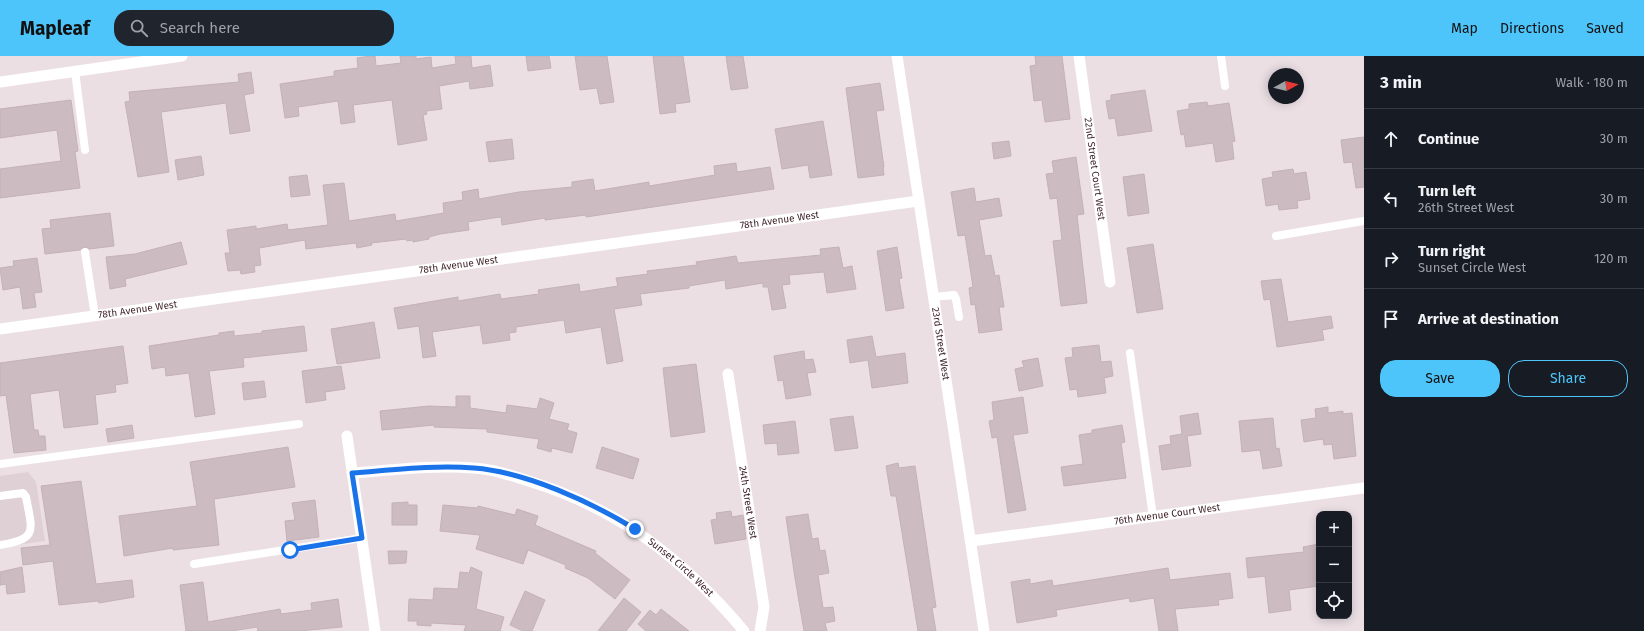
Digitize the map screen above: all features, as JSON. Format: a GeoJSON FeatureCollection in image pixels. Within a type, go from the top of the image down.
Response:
{"type":"FeatureCollection","features":[{"type":"Feature","properties":{"kind":"street"},"geometry":{"type":"LineString","coordinates":[[0,82],[182,56]]}},
{"type":"Feature","properties":{"kind":"street","name":"23rd Street West"},"geometry":{"type":"LineString","coordinates":[[897,56],[984,631]]}},
{"type":"Feature","properties":{"kind":"street","name":"22nd Street Court West"},"geometry":{"type":"LineString","coordinates":[[1079,56],[1110,282]]}},
{"type":"Feature","properties":{"kind":"street","name":"78th Avenue West"},"geometry":{"type":"LineString","coordinates":[[0,329],[918,201]]}},
{"type":"Feature","properties":{"kind":"street","name":"24th Street West"},"geometry":{"type":"LineString","coordinates":[[728,374],[764,607],[760,631]]}},
{"type":"Feature","properties":{"kind":"street"},"geometry":{"type":"LineString","coordinates":[[347,436],[375,631]]}},
{"type":"Feature","properties":{"kind":"street","name":"Sunset Circle West"},"geometry":{"type":"LineString","coordinates":[[352,473],[431,467],[475,468],[512,476],[579,499],[620,520],[658,546],[711,594],[744,631]]}},
{"type":"Feature","properties":{"kind":"street","name":"76th Avenue Court West"},"geometry":{"type":"LineString","coordinates":[[971,541],[1364,488]]}},
{"type":"Feature","properties":{"kind":"lane"},"geometry":{"type":"LineString","coordinates":[[1221,56],[1225,86]]}},
{"type":"Feature","properties":{"kind":"lane"},"geometry":{"type":"LineString","coordinates":[[75,71],[85,150]]}},
{"type":"Feature","properties":{"kind":"lane"},"geometry":{"type":"LineString","coordinates":[[1276,236],[1364,221]]}},
{"type":"Feature","properties":{"kind":"lane"},"geometry":{"type":"LineString","coordinates":[[85,252],[95,316]]}},
{"type":"Feature","properties":{"kind":"lane"},"geometry":{"type":"LineString","coordinates":[[933,297],[949,294],[954,295],[959,317]]}},
{"type":"Feature","properties":{"kind":"lane"},"geometry":{"type":"LineString","coordinates":[[1130,353],[1152,517]]}},
{"type":"Feature","properties":{"kind":"lane"},"geometry":{"type":"LineString","coordinates":[[0,464],[299,424]]}},
{"type":"Feature","properties":{"kind":"lane"},"geometry":{"type":"LineString","coordinates":[[0,496],[23,493],[26,497],[31,528],[30,534],[24,539],[17,542],[0,545]]}},
{"type":"Feature","properties":{"kind":"lane"},"geometry":{"type":"LineString","coordinates":[[194,564],[362,538]]}},
{"type":"Feature","properties":{"kind":"shaded area"},"geometry":{"type":"Polygon","coordinates":[[[28,472],[36,482],[45,541],[0,547],[0,476],[28,472]]]}},
{"type":"Feature","properties":{"kind":"building"},"geometry":{"type":"Polygon","coordinates":[[[375,56],[376,66],[401,63],[400,56],[416,56],[416,59],[431,57],[432,68],[456,64],[455,56],[471,56],[472,68],[490,65],[493,86],[470,89],[469,81],[439,86],[442,109],[426,111],[427,114],[423,115],[427,140],[398,145],[392,100],[353,105],[355,122],[341,124],[338,101],[298,107],[299,116],[285,118],[280,84],[334,76],[334,71],[358,68],[357,58],[375,56]]]}},
{"type":"Feature","properties":{"kind":"building"},"geometry":{"type":"Polygon","coordinates":[[[526,56],[549,56],[551,68],[528,71],[526,56]]]}},
{"type":"Feature","properties":{"kind":"building"},"geometry":{"type":"Polygon","coordinates":[[[575,56],[607,56],[614,102],[600,104],[597,88],[580,90],[575,56]]]}},
{"type":"Feature","properties":{"kind":"building"},"geometry":{"type":"Polygon","coordinates":[[[653,56],[683,56],[690,102],[675,104],[676,112],[660,114],[653,56]]]}},
{"type":"Feature","properties":{"kind":"building"},"geometry":{"type":"Polygon","coordinates":[[[726,56],[743,56],[748,88],[731,90],[726,56]]]}},
{"type":"Feature","properties":{"kind":"building"},"geometry":{"type":"Polygon","coordinates":[[[1035,56],[1062,56],[1070,119],[1045,122],[1042,100],[1034,101],[1030,66],[1036,65],[1035,56]]]}},
{"type":"Feature","properties":{"kind":"building"},"geometry":{"type":"Polygon","coordinates":[[[251,72],[254,93],[244,95],[250,131],[230,134],[226,103],[161,112],[169,172],[138,177],[125,102],[130,101],[129,92],[239,82],[238,74],[251,72]]]}},
{"type":"Feature","properties":{"kind":"building"},"geometry":{"type":"Polygon","coordinates":[[[880,83],[884,110],[876,111],[884,175],[858,178],[846,88],[880,83]]]}},
{"type":"Feature","properties":{"kind":"building"},"geometry":{"type":"Polygon","coordinates":[[[1145,90],[1152,131],[1118,136],[1115,118],[1109,119],[1106,101],[1111,100],[1111,95],[1145,90]]]}},
{"type":"Feature","properties":{"kind":"building"},"geometry":{"type":"Polygon","coordinates":[[[71,100],[78,151],[75,152],[80,188],[0,198],[0,169],[61,161],[57,130],[0,138],[0,109],[71,100]]]}},
{"type":"Feature","properties":{"kind":"building"},"geometry":{"type":"Polygon","coordinates":[[[1207,102],[1208,106],[1229,103],[1235,141],[1232,142],[1234,159],[1216,162],[1213,143],[1186,147],[1184,134],[1181,135],[1177,111],[1189,109],[1189,104],[1207,102]]]}},
{"type":"Feature","properties":{"kind":"building"},"geometry":{"type":"Polygon","coordinates":[[[823,121],[832,175],[810,178],[808,165],[782,169],[775,129],[823,121]]]}},
{"type":"Feature","properties":{"kind":"building"},"geometry":{"type":"Polygon","coordinates":[[[1364,137],[1364,187],[1356,188],[1352,162],[1344,163],[1341,140],[1364,137]]]}},
{"type":"Feature","properties":{"kind":"building"},"geometry":{"type":"Polygon","coordinates":[[[512,139],[514,159],[489,162],[486,142],[512,139]]]}},
{"type":"Feature","properties":{"kind":"building"},"geometry":{"type":"Polygon","coordinates":[[[1009,141],[1011,156],[994,159],[992,143],[1009,141]]]}},
{"type":"Feature","properties":{"kind":"building"},"geometry":{"type":"Polygon","coordinates":[[[201,156],[204,175],[178,180],[175,160],[201,156]]]}},
{"type":"Feature","properties":{"kind":"building"},"geometry":{"type":"Polygon","coordinates":[[[1076,157],[1084,214],[1077,215],[1087,303],[1061,306],[1053,241],[1062,240],[1057,198],[1050,199],[1046,174],[1054,173],[1052,161],[1076,157]]]}},
{"type":"Feature","properties":{"kind":"building"},"geometry":{"type":"Polygon","coordinates":[[[736,163],[737,172],[770,167],[774,189],[586,217],[586,215],[545,220],[545,218],[502,225],[501,217],[493,218],[468,222],[469,230],[440,234],[429,237],[429,239],[413,242],[413,240],[407,241],[406,239],[371,243],[372,245],[357,248],[356,243],[306,249],[305,240],[259,248],[261,265],[254,266],[255,272],[241,274],[240,270],[228,271],[225,253],[230,253],[227,230],[256,226],[256,229],[287,224],[288,230],[328,225],[323,185],[344,183],[349,221],[395,214],[396,221],[444,213],[443,203],[463,200],[462,192],[478,189],[479,199],[519,192],[572,187],[572,182],[593,179],[595,191],[649,182],[649,186],[715,175],[714,166],[736,163]]]}},
{"type":"Feature","properties":{"kind":"building"},"geometry":{"type":"Polygon","coordinates":[[[1293,169],[1294,174],[1306,172],[1310,199],[1297,201],[1298,208],[1279,210],[1278,204],[1266,206],[1262,179],[1273,177],[1272,172],[1293,169]]]}},
{"type":"Feature","properties":{"kind":"building"},"geometry":{"type":"Polygon","coordinates":[[[1144,174],[1149,213],[1128,216],[1123,177],[1144,174]]]}},
{"type":"Feature","properties":{"kind":"building"},"geometry":{"type":"Polygon","coordinates":[[[307,175],[310,195],[291,197],[289,177],[307,175]]]}},
{"type":"Feature","properties":{"kind":"building"},"geometry":{"type":"Polygon","coordinates":[[[974,188],[976,202],[999,198],[1002,216],[979,220],[985,256],[991,255],[995,276],[999,275],[1004,307],[999,307],[1002,330],[979,333],[975,304],[971,305],[969,288],[973,287],[965,235],[958,236],[951,192],[974,188]]]}},
{"type":"Feature","properties":{"kind":"building"},"geometry":{"type":"Polygon","coordinates":[[[110,213],[114,246],[89,249],[85,247],[80,250],[45,254],[42,229],[51,228],[50,220],[110,213]]]}},
{"type":"Feature","properties":{"kind":"building"},"geometry":{"type":"Polygon","coordinates":[[[181,242],[187,264],[125,279],[126,286],[110,289],[106,257],[135,254],[181,242]]]}},
{"type":"Feature","properties":{"kind":"building"},"geometry":{"type":"Polygon","coordinates":[[[1153,244],[1163,309],[1137,313],[1127,248],[1153,244]]]}},
{"type":"Feature","properties":{"kind":"building"},"geometry":{"type":"Polygon","coordinates":[[[839,247],[843,268],[852,266],[856,289],[827,293],[824,272],[789,275],[790,284],[782,285],[786,308],[772,310],[768,287],[763,287],[763,283],[726,289],[725,280],[689,286],[689,288],[640,294],[642,305],[614,309],[623,361],[607,364],[601,327],[566,333],[564,320],[516,327],[516,332],[509,333],[510,340],[483,344],[480,325],[432,332],[436,356],[423,358],[419,326],[398,329],[394,308],[458,297],[458,301],[500,294],[501,299],[539,294],[538,290],[579,284],[580,292],[618,286],[616,278],[648,274],[647,271],[697,265],[696,262],[736,256],[738,263],[821,255],[820,249],[839,247]]]}},
{"type":"Feature","properties":{"kind":"building"},"geometry":{"type":"Polygon","coordinates":[[[897,247],[902,278],[899,279],[904,308],[886,311],[877,251],[897,247]]]}},
{"type":"Feature","properties":{"kind":"building"},"geometry":{"type":"Polygon","coordinates":[[[37,258],[42,292],[34,293],[36,307],[23,309],[20,287],[3,290],[0,268],[14,266],[13,261],[37,258]]]}},
{"type":"Feature","properties":{"kind":"building"},"geometry":{"type":"Polygon","coordinates":[[[1281,279],[1288,322],[1331,316],[1333,328],[1322,330],[1324,340],[1277,347],[1270,299],[1264,300],[1261,281],[1281,279]]]}},
{"type":"Feature","properties":{"kind":"building"},"geometry":{"type":"Polygon","coordinates":[[[374,322],[380,358],[337,364],[331,329],[374,322]]]}},
{"type":"Feature","properties":{"kind":"building"},"geometry":{"type":"Polygon","coordinates":[[[304,326],[307,351],[243,358],[244,367],[209,371],[215,414],[195,417],[189,373],[166,376],[165,367],[152,369],[149,346],[219,335],[219,333],[234,331],[234,336],[304,326]]]}},
{"type":"Feature","properties":{"kind":"building"},"geometry":{"type":"Polygon","coordinates":[[[872,336],[876,357],[905,353],[908,383],[872,388],[868,360],[850,363],[847,340],[872,336]]]}},
{"type":"Feature","properties":{"kind":"building"},"geometry":{"type":"Polygon","coordinates":[[[1099,345],[1101,362],[1111,361],[1113,376],[1104,378],[1106,393],[1078,397],[1077,389],[1070,390],[1065,358],[1073,357],[1072,348],[1099,345]]]}},
{"type":"Feature","properties":{"kind":"building"},"geometry":{"type":"Polygon","coordinates":[[[123,346],[128,383],[115,385],[116,392],[95,395],[98,424],[64,428],[59,390],[30,394],[34,430],[38,430],[39,436],[45,436],[46,450],[14,453],[6,395],[0,396],[0,363],[123,346]]]}},
{"type":"Feature","properties":{"kind":"building"},"geometry":{"type":"Polygon","coordinates":[[[804,351],[805,360],[813,359],[816,372],[807,373],[811,395],[786,399],[783,380],[778,381],[774,356],[804,351]]]}},
{"type":"Feature","properties":{"kind":"building"},"geometry":{"type":"Polygon","coordinates":[[[1038,358],[1043,386],[1019,391],[1015,369],[1024,367],[1022,361],[1038,358]]]}},
{"type":"Feature","properties":{"kind":"building"},"geometry":{"type":"Polygon","coordinates":[[[696,364],[705,432],[671,437],[663,368],[696,364]]]}},
{"type":"Feature","properties":{"kind":"building"},"geometry":{"type":"Polygon","coordinates":[[[341,366],[345,389],[325,392],[326,400],[306,403],[302,371],[341,366]]]}},
{"type":"Feature","properties":{"kind":"building"},"geometry":{"type":"Polygon","coordinates":[[[264,381],[266,397],[244,400],[242,383],[264,381]]]}},
{"type":"Feature","properties":{"kind":"building"},"geometry":{"type":"Polygon","coordinates":[[[456,396],[470,396],[470,408],[506,413],[507,405],[537,409],[540,398],[554,403],[549,419],[569,424],[567,430],[577,433],[572,453],[552,448],[551,452],[537,448],[539,439],[487,432],[487,429],[434,427],[434,425],[382,430],[380,411],[429,406],[456,407],[456,396]]]}},
{"type":"Feature","properties":{"kind":"building"},"geometry":{"type":"Polygon","coordinates":[[[1023,397],[1028,433],[1013,435],[1026,510],[1008,513],[997,437],[992,438],[989,421],[994,420],[992,402],[1023,397]]]}},
{"type":"Feature","properties":{"kind":"building"},"geometry":{"type":"Polygon","coordinates":[[[1328,407],[1328,413],[1343,411],[1343,414],[1352,413],[1356,456],[1334,459],[1332,444],[1324,445],[1323,439],[1304,442],[1301,420],[1316,418],[1315,409],[1328,407]]]}},
{"type":"Feature","properties":{"kind":"building"},"geometry":{"type":"Polygon","coordinates":[[[1198,413],[1201,434],[1187,436],[1191,466],[1162,470],[1159,446],[1171,444],[1170,436],[1182,434],[1180,416],[1198,413]]]}},
{"type":"Feature","properties":{"kind":"building"},"geometry":{"type":"Polygon","coordinates":[[[853,416],[858,448],[835,451],[830,419],[853,416]]]}},
{"type":"Feature","properties":{"kind":"building"},"geometry":{"type":"Polygon","coordinates":[[[1273,418],[1276,449],[1279,448],[1282,466],[1263,469],[1260,450],[1242,452],[1239,421],[1273,418]]]}},
{"type":"Feature","properties":{"kind":"building"},"geometry":{"type":"Polygon","coordinates":[[[795,421],[799,453],[778,455],[777,443],[765,444],[763,425],[795,421]]]}},
{"type":"Feature","properties":{"kind":"building"},"geometry":{"type":"Polygon","coordinates":[[[132,425],[134,438],[108,442],[106,429],[132,425]]]}},
{"type":"Feature","properties":{"kind":"building"},"geometry":{"type":"Polygon","coordinates":[[[1122,425],[1125,442],[1121,443],[1126,478],[1064,486],[1061,467],[1083,464],[1079,435],[1092,433],[1092,430],[1122,425]]]}},
{"type":"Feature","properties":{"kind":"building"},"geometry":{"type":"Polygon","coordinates":[[[288,447],[295,487],[214,499],[219,545],[173,550],[173,548],[124,556],[119,516],[197,506],[190,462],[288,447]]]}},
{"type":"Feature","properties":{"kind":"building"},"geometry":{"type":"Polygon","coordinates":[[[602,447],[639,459],[633,479],[596,468],[602,447]]]}},
{"type":"Feature","properties":{"kind":"building"},"geometry":{"type":"Polygon","coordinates":[[[898,463],[899,468],[915,466],[936,607],[932,608],[936,631],[918,631],[896,496],[891,496],[886,466],[898,463]]]}},
{"type":"Feature","properties":{"kind":"building"},"geometry":{"type":"Polygon","coordinates":[[[81,481],[96,584],[132,580],[134,597],[99,603],[98,601],[59,605],[53,561],[23,565],[21,548],[50,545],[41,486],[81,481]]]}},
{"type":"Feature","properties":{"kind":"building"},"geometry":{"type":"Polygon","coordinates":[[[315,500],[319,537],[287,541],[285,521],[295,520],[292,503],[315,500]]]}},
{"type":"Feature","properties":{"kind":"building"},"geometry":{"type":"Polygon","coordinates":[[[408,502],[408,505],[417,505],[417,525],[392,525],[392,503],[408,502]]]}},
{"type":"Feature","properties":{"kind":"building"},"geometry":{"type":"Polygon","coordinates":[[[443,505],[477,508],[478,506],[515,515],[517,509],[538,516],[535,525],[596,551],[595,553],[630,580],[615,599],[588,578],[565,568],[566,565],[528,550],[523,564],[476,549],[480,535],[440,531],[443,505]]]}},
{"type":"Feature","properties":{"kind":"building"},"geometry":{"type":"Polygon","coordinates":[[[731,511],[732,517],[743,515],[746,539],[715,544],[711,520],[717,519],[716,513],[731,511]]]}},
{"type":"Feature","properties":{"kind":"building"},"geometry":{"type":"Polygon","coordinates":[[[808,514],[812,539],[818,538],[820,551],[825,550],[829,573],[818,575],[823,608],[833,607],[835,621],[825,623],[827,631],[804,631],[795,578],[786,517],[808,514]]]}},
{"type":"Feature","properties":{"kind":"building"},"geometry":{"type":"Polygon","coordinates":[[[1316,545],[1316,586],[1289,590],[1291,610],[1269,613],[1265,576],[1248,578],[1246,558],[1304,552],[1303,547],[1316,545]]]}},
{"type":"Feature","properties":{"kind":"building"},"geometry":{"type":"Polygon","coordinates":[[[388,551],[407,551],[406,563],[389,564],[388,551]]]}},
{"type":"Feature","properties":{"kind":"building"},"geometry":{"type":"Polygon","coordinates":[[[22,567],[25,592],[7,594],[6,584],[0,585],[0,572],[22,567]]]}},
{"type":"Feature","properties":{"kind":"building"},"geometry":{"type":"Polygon","coordinates":[[[471,567],[482,572],[476,609],[504,617],[500,631],[464,631],[466,625],[431,623],[431,626],[417,625],[417,621],[408,621],[409,599],[433,600],[434,588],[458,589],[460,572],[469,573],[471,567]]]}},
{"type":"Feature","properties":{"kind":"building"},"geometry":{"type":"Polygon","coordinates":[[[1168,568],[1170,580],[1230,573],[1233,598],[1218,600],[1219,605],[1175,609],[1178,631],[1159,631],[1154,598],[1130,602],[1129,598],[1056,610],[1057,616],[1017,623],[1011,582],[1030,579],[1030,584],[1052,580],[1053,586],[1168,568]]]}},
{"type":"Feature","properties":{"kind":"building"},"geometry":{"type":"Polygon","coordinates":[[[203,582],[208,622],[280,609],[281,614],[312,610],[311,603],[338,599],[342,627],[299,631],[258,631],[257,627],[231,631],[186,631],[180,585],[203,582]]]}},
{"type":"Feature","properties":{"kind":"building"},"geometry":{"type":"Polygon","coordinates":[[[525,591],[545,600],[532,631],[523,631],[510,625],[525,591]]]}},
{"type":"Feature","properties":{"kind":"building"},"geometry":{"type":"Polygon","coordinates":[[[624,598],[641,612],[626,631],[598,631],[624,598]]]}},
{"type":"Feature","properties":{"kind":"building"},"geometry":{"type":"Polygon","coordinates":[[[661,609],[689,631],[646,631],[638,624],[650,610],[656,615],[661,609]]]}},
{"type":"Feature","properties":{"kind":"route"},"geometry":{"type":"LineString","coordinates":[[290,550],[362,538],[352,473],[431,467],[475,468],[512,476],[579,499],[606,512],[635,529]]}}]}
